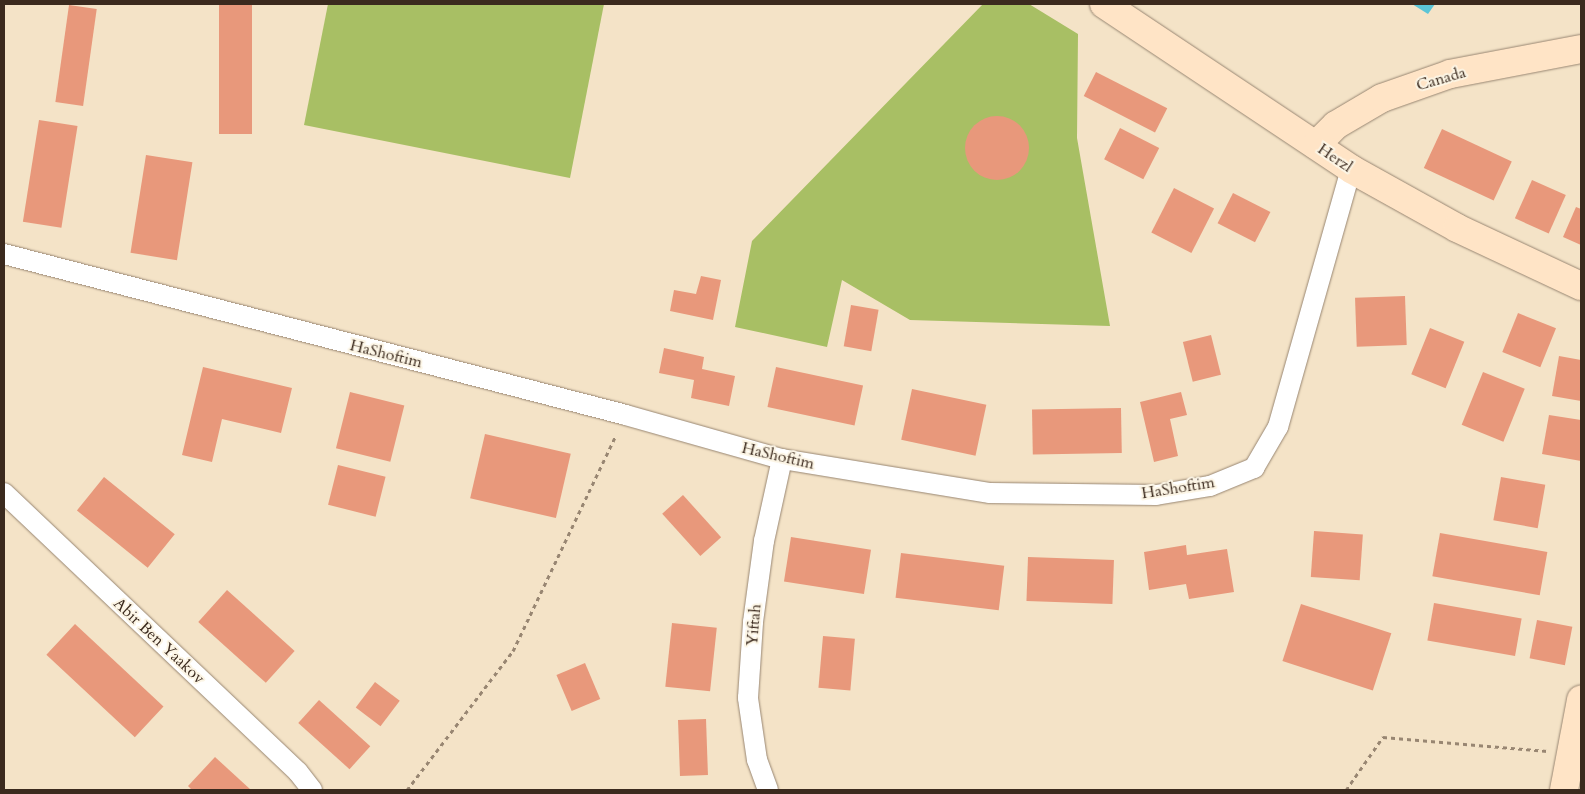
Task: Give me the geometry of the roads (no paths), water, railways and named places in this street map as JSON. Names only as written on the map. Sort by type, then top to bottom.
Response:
[{"type":"street","name":"Herzl","points":[[1104,4],[1351,169],[1457,228],[1581,286]]},
{"type":"street","name":"Canada","points":[[1316,145],[1336,125],[1382,98],[1450,74],[1581,49]]},
{"type":"street","name":"HaShoftim","points":[[4,254],[626,415],[782,459],[990,493],[1156,495],[1210,486],[1254,468],[1278,427],[1351,169]]},
{"type":"street","name":"Yiftah","points":[[768,790],[757,760],[748,698],[753,622],[764,541],[782,459]]},
{"type":"street","name":"Abir Ben Yaakov","points":[[4,493],[298,772],[312,790]]},
{"type":"street","points":[[1564,790],[1581,700]]},
{"type":"water","points":[[1412,4],[1435,4],[1428,14]]}]
